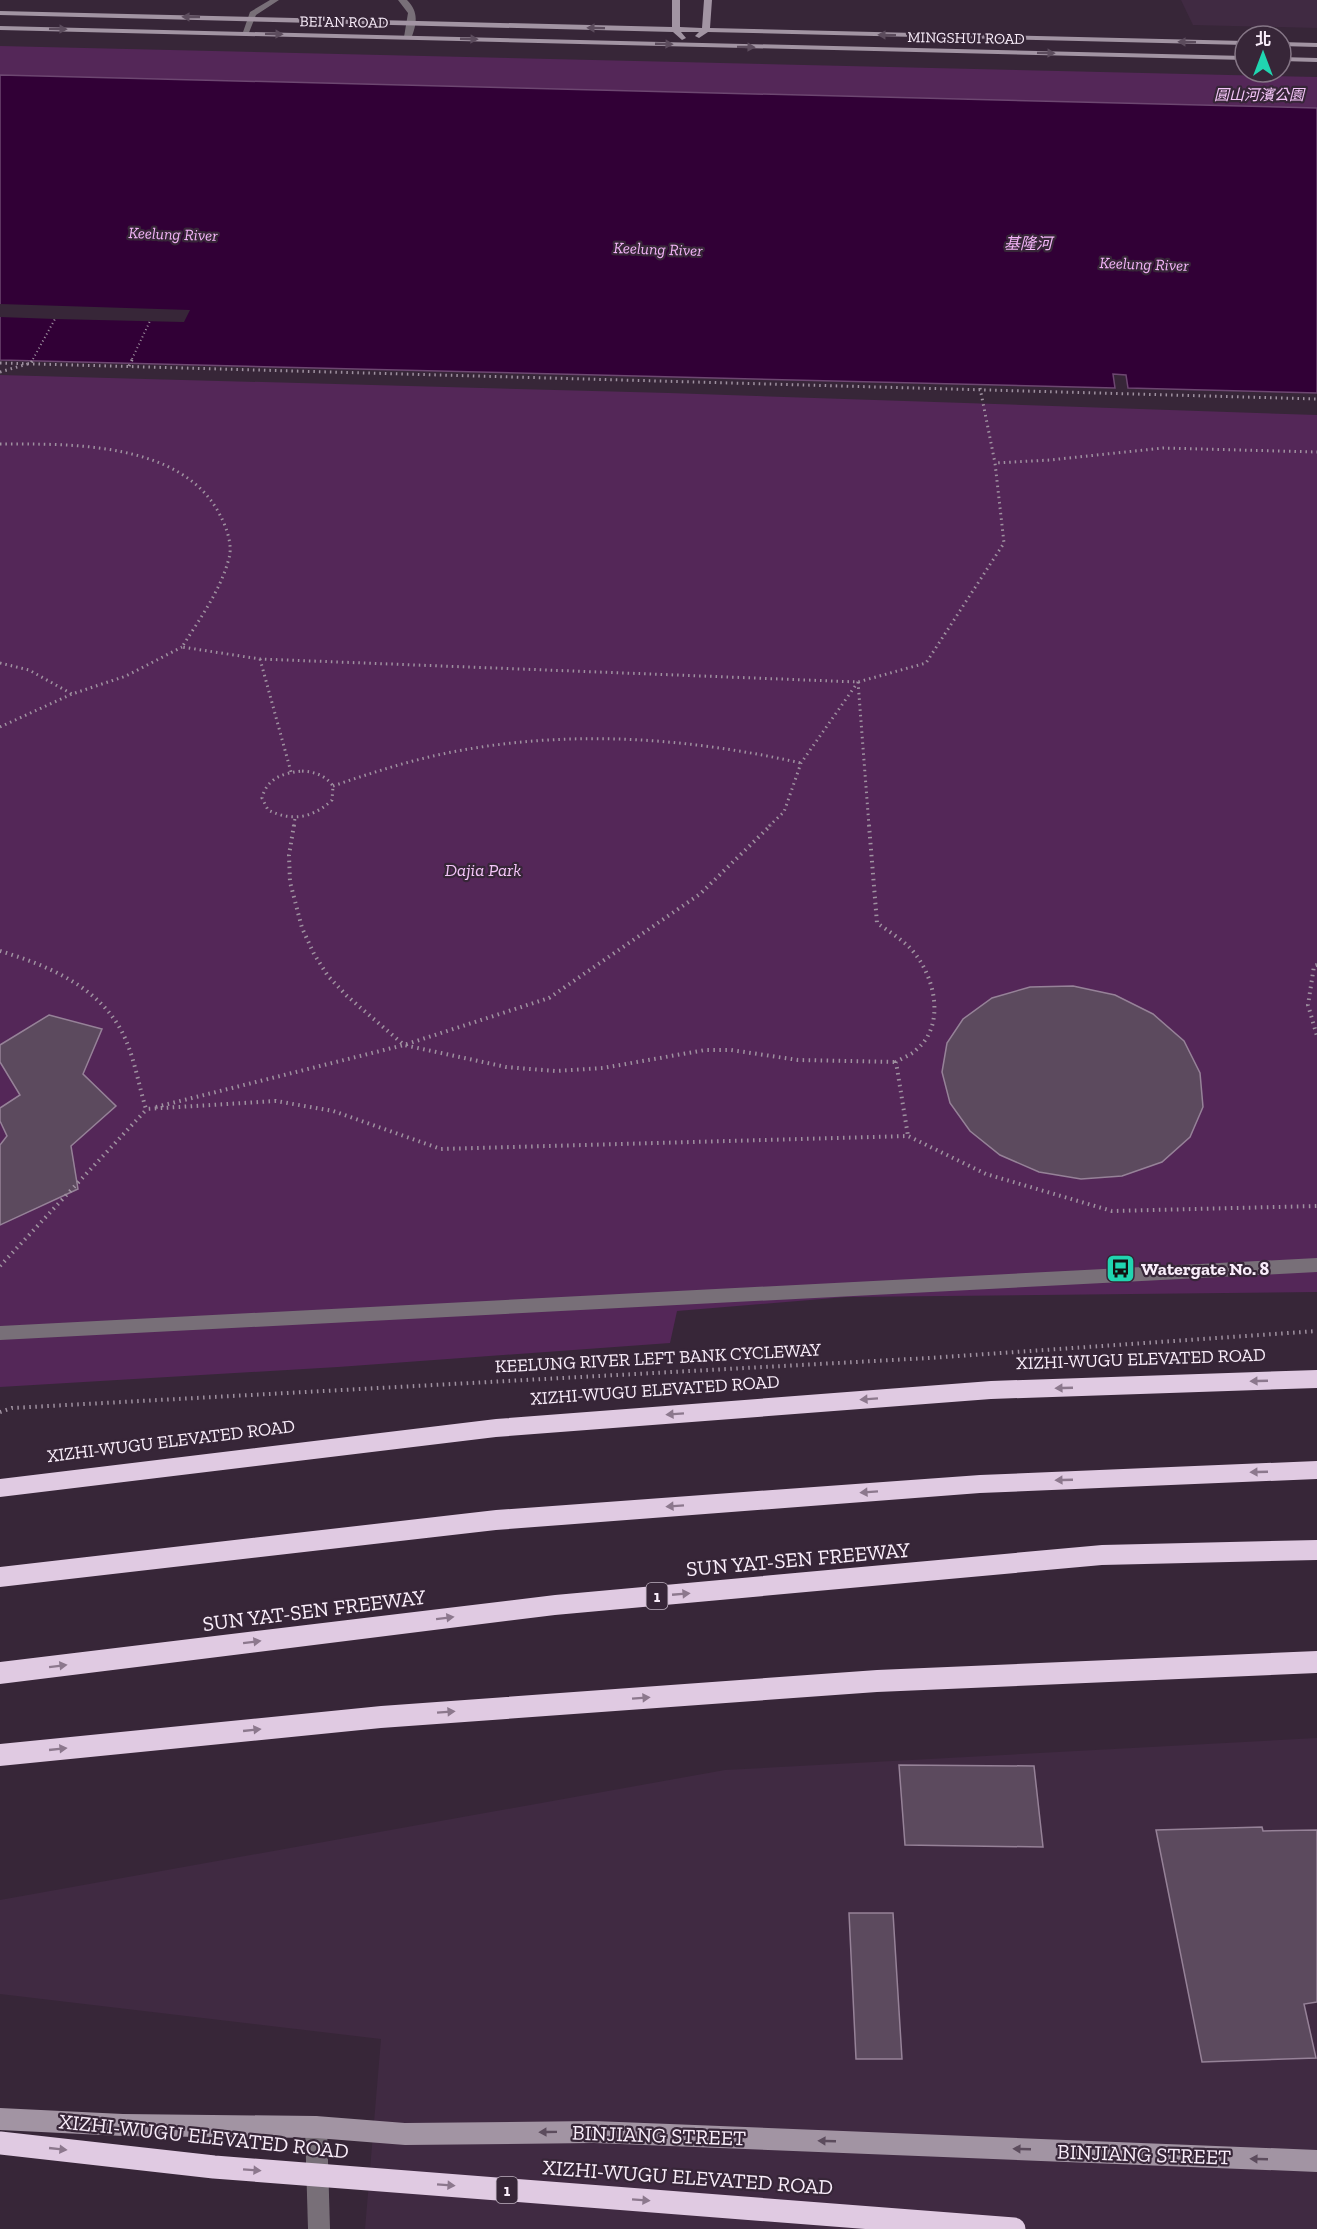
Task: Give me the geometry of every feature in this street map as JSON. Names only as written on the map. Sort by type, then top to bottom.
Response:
[{"type":"highway","name":"XIZHI-WUGU ELEVATED ROAD","points":[[0,1488],[520,1426],[991,1390],[1317,1379]]},
{"type":"highway","points":[[0,1577],[496,1520],[980,1484],[1317,1470]]},
{"type":"highway","name":"SUN YAT-SEN FREEWAY","points":[[0,1673],[566,1604],[1102,1556],[1317,1550]]},
{"type":"highway","points":[[0,1755],[381,1717],[877,1681],[1317,1662]]},
{"type":"highway","name":"XIZHI-WUGU ELEVATED ROAD","points":[[0,2143],[214,2167],[1014,2229]]},
{"type":"main road","points":[[676,0],[676,30],[687,45],[706,30],[708,0]]},
{"type":"main road","name":"BEI'AN ROAD","points":[[0,13],[706,30]]},
{"type":"main road","name":"BEI'AN ROAD","points":[[0,28],[687,45]]},
{"type":"main road","name":"MINGSHUI ROAD","points":[[706,30],[1233,43]]},
{"type":"main road","points":[[1293,44],[1317,45]]},
{"type":"main road","name":"MINGSHUI ROAD","points":[[687,45],[1233,58]]},
{"type":"main road","points":[[1293,59],[1317,60]]},
{"type":"main road","name":"BINJIANG STREET","points":[[0,2119],[123,2125],[316,2127],[405,2134],[594,2132],[1317,2161]]},
{"type":"lane","points":[[245,33],[252,18],[266,4],[275,0]]},
{"type":"lane","points":[[402,0],[412,8],[415,18],[408,37]]},
{"type":"lane","points":[[0,1333],[1317,1265]]},
{"type":"lane","points":[[316,2127],[319,2229]]},
{"type":"path","points":[[0,372],[31,363],[55,319]]},
{"type":"path","points":[[129,366],[150,321]]},
{"type":"path","points":[[0,363],[1317,399]]},
{"type":"path","points":[[182,647],[260,659],[603,674],[858,681],[926,663],[1004,543],[995,463],[980,388]]},
{"type":"path","points":[[0,444],[75,444],[125,452],[167,466],[205,492],[224,520],[231,556],[213,599],[182,647],[126,676],[72,694],[0,727]]},
{"type":"path","points":[[995,463],[1050,460],[1162,448],[1317,452]]},
{"type":"path","points":[[260,659],[291,772]]},
{"type":"path","points":[[0,663],[14,664],[43,676],[72,694]]},
{"type":"path","points":[[0,1266],[146,1109],[404,1045],[549,998],[700,894],[784,812],[801,763],[858,681]]},
{"type":"path","points":[[295,818],[289,855],[290,882],[302,928],[314,954],[328,976],[347,996],[404,1045],[506,1067],[555,1071],[603,1068],[705,1050],[731,1050],[798,1060],[896,1062],[917,1050],[928,1036],[935,1009],[935,996],[922,963],[908,946],[877,923],[858,681]]},
{"type":"path","points":[[333,786],[402,762],[505,744],[543,740],[686,741],[762,753],[801,763]]},
{"type":"path","points":[[291,772],[322,774],[333,786],[332,800],[326,807],[307,817],[276,815],[268,810],[262,798],[267,785],[282,774],[291,772]]},
{"type":"path","points":[[0,951],[24,958],[61,974],[95,997],[121,1029],[146,1109]]},
{"type":"path","points":[[1317,965],[1314,966],[1308,1005],[1317,1035]]},
{"type":"path","points":[[896,1062],[908,1136]]},
{"type":"path","points":[[146,1109],[276,1101],[333,1111],[441,1149],[908,1136],[986,1174],[1112,1211],[1317,1206]]},
{"type":"path","name":"KEELUNG RIVER LEFT BANK CYCLEWAY","points":[[0,1412],[12,1408],[929,1358],[1317,1331]]},
{"type":"shaded area","points":[[1181,0],[1317,0],[1317,28],[1293,27],[1293,24],[1193,25]]},
{"type":"shaded area","points":[[1317,1738],[1317,2229],[365,2229],[381,2039],[0,1994],[0,1900],[725,1770]]},
{"type":"green space","name":"圓山河濱公園","points":[[0,46],[1233,75],[1233,84],[1293,84],[1293,76],[1317,77],[1317,116],[0,83]]},
{"type":"green space","name":"Dajia Park","points":[[0,375],[669,393],[1317,415],[1317,1292],[846,1297],[677,1311],[670,1343],[338,1367],[0,1387]]},
{"type":"water","name":"基隆河","points":[[0,75],[1317,108],[1317,393],[1128,388],[1126,375],[1113,374],[1115,388],[0,360]]},
{"type":"pier","points":[[0,304],[190,310],[184,322],[55,319],[0,317]]},
{"type":"building","points":[[1073,986],[1115,995],[1153,1014],[1184,1041],[1200,1073],[1203,1107],[1190,1137],[1162,1162],[1122,1176],[1081,1179],[1039,1172],[1000,1155],[970,1131],[950,1103],[942,1072],[947,1043],[963,1019],[992,998],[1030,987]]},
{"type":"building","points":[[49,1015],[102,1029],[83,1074],[116,1106],[71,1146],[78,1189],[0,1225],[0,1145],[7,1136],[0,1121],[0,1108],[20,1095],[0,1062],[0,1045]]},
{"type":"building","points":[[899,1765],[1034,1766],[1043,1847],[905,1845]]},
{"type":"building","points":[[1262,1827],[1263,1831],[1317,1830],[1317,2002],[1304,2004],[1316,2058],[1202,2062],[1156,1830]]},
{"type":"building","points":[[849,1913],[893,1913],[902,2059],[856,2059]]},
{"type":"place","name":"Watergate No. 8","points":[[1120,1269]]},
{"type":"water label","name":"Keelung River","points":[[173,234]]},
{"type":"water label","name":"Keelung River","points":[[658,249]]},
{"type":"water label","name":"Keelung River","points":[[1144,264]]}]
